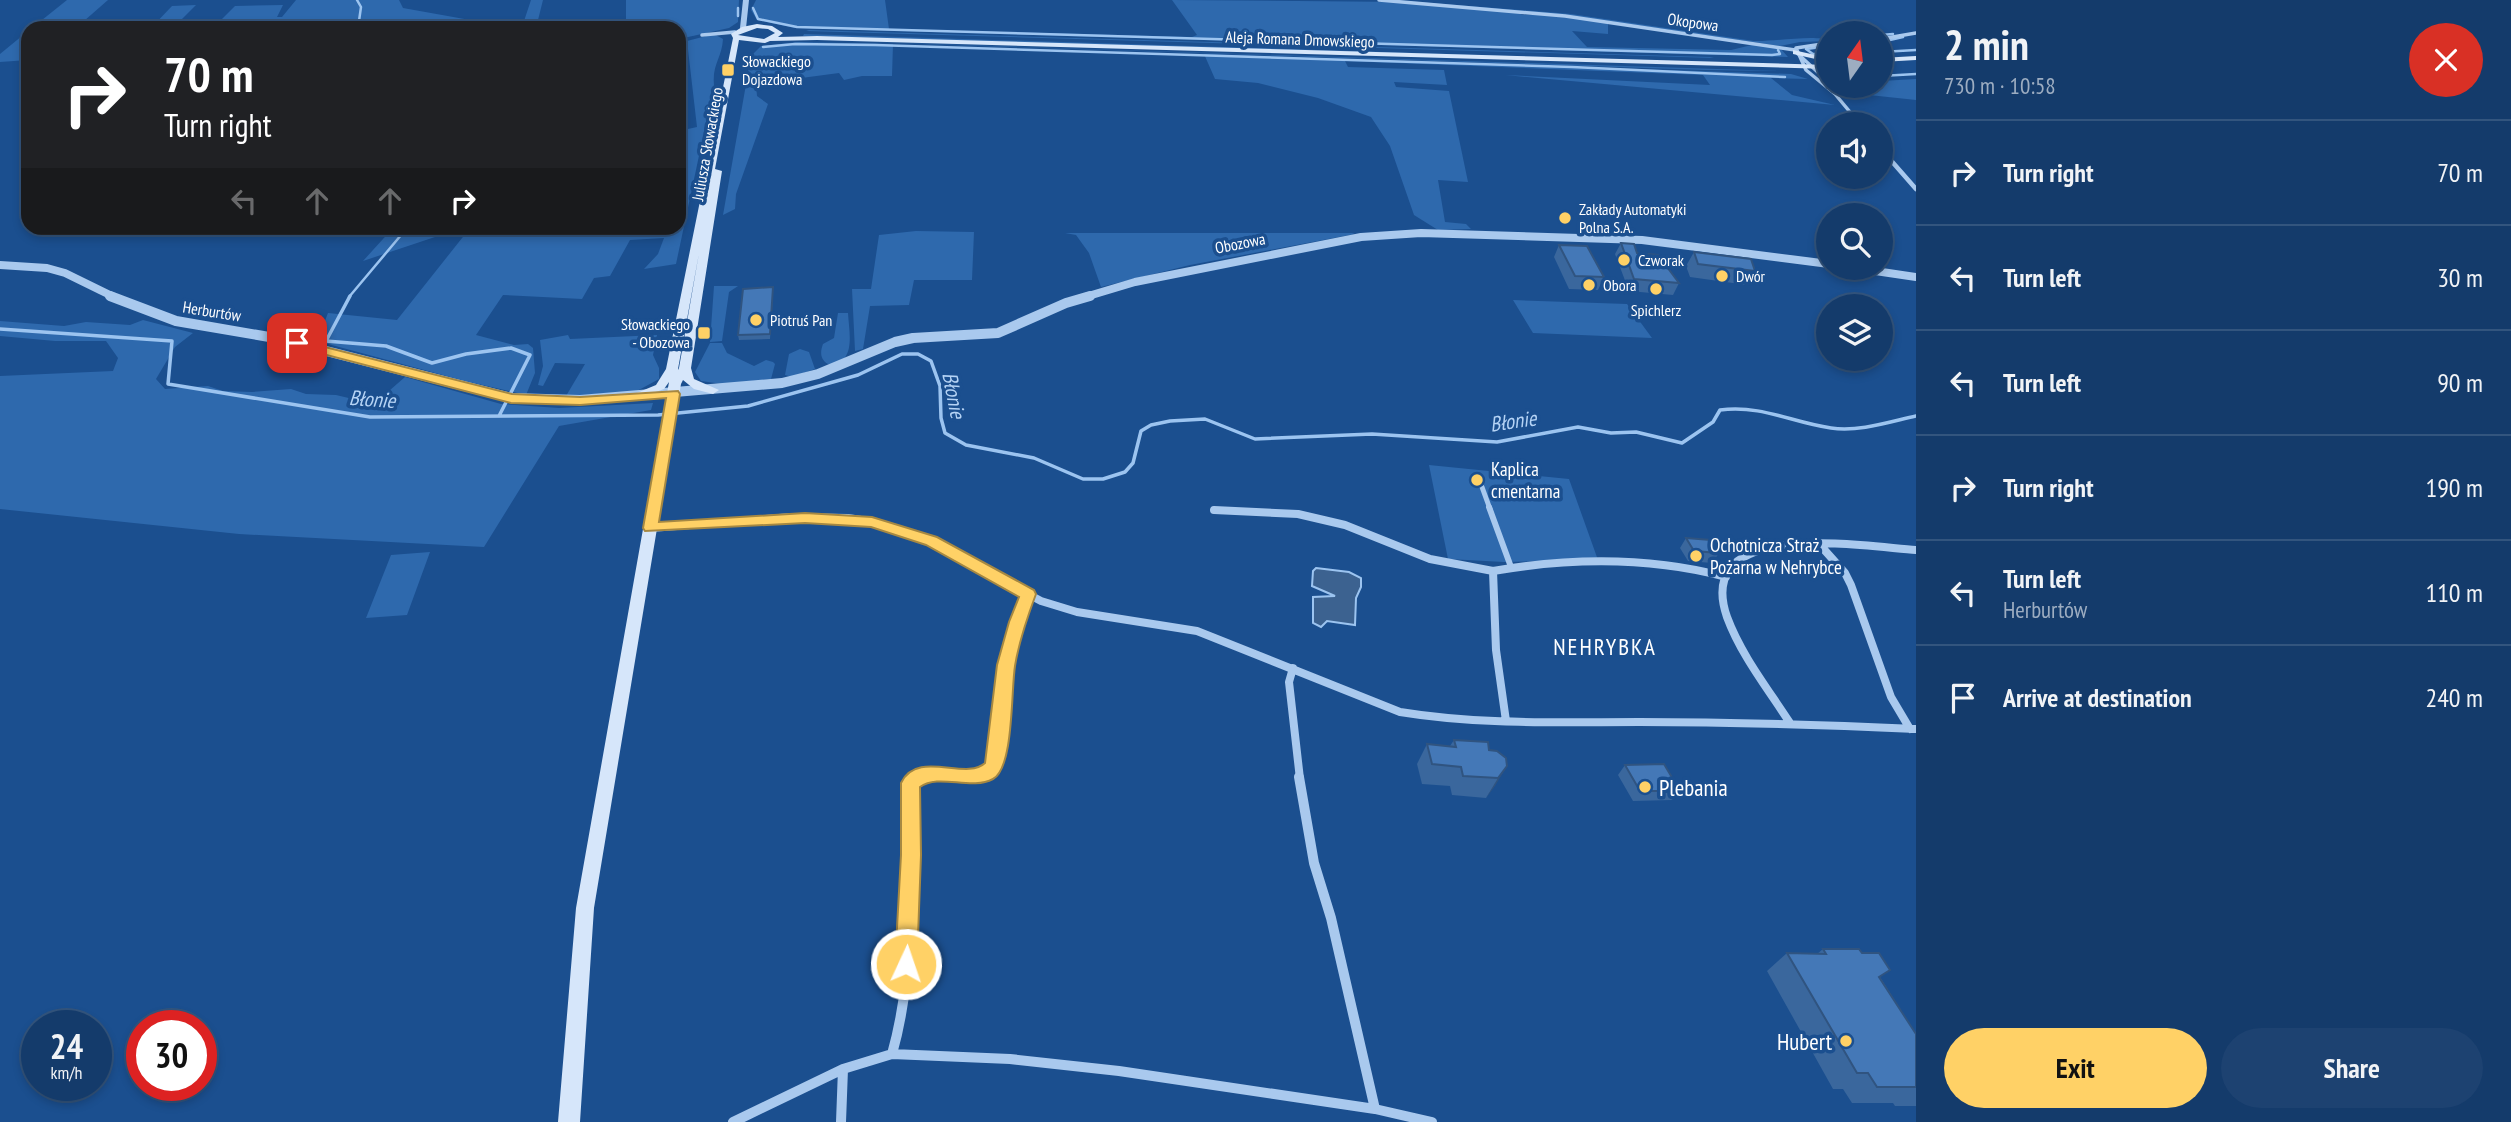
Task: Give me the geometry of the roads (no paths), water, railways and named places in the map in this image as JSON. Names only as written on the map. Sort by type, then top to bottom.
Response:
[{"type":"main road","name":"Aleja Romana Dmowskiego","points":[[735,35],[743,28],[760,26],[779,30],[1807,67]]},
{"type":"main road","points":[[771,39],[779,35],[779,30]]},
{"type":"main road","points":[[735,35],[758,41]]},
{"type":"main road","name":"Juliusza Słowackiego","points":[[674,394],[672,369],[735,35]]},
{"type":"main road","name":"Aleja Romana Dmowskiego","points":[[758,41],[817,38],[1756,67],[1816,65]]},
{"type":"main road","name":"Juliusza Słowackiego","points":[[674,394],[685,368],[734,82],[743,50],[758,41]]},
{"type":"main road","points":[[1796,52],[1816,59]]},
{"type":"main road","points":[[1894,59],[1916,58]]},
{"type":"main road","points":[[1894,66],[1916,65]]},
{"type":"main road","points":[[685,368],[690,383],[713,390]]},
{"type":"main road","points":[[633,397],[660,387],[672,369]]},
{"type":"main road","points":[[569,1122],[585,908],[674,394]]},
{"type":"street","points":[[743,28],[746,0]]},
{"type":"street","name":"Okopowa","points":[[1379,0],[1565,16],[1796,52]]},
{"type":"street","points":[[744,14],[760,26]]},
{"type":"street","points":[[1894,37],[1916,33]]},
{"type":"street","points":[[702,35],[735,35]]},
{"type":"street","points":[[1796,52],[1802,45],[1816,44]]},
{"type":"street","points":[[1796,52],[1816,76]]},
{"type":"street","points":[[1796,52],[1807,67],[1816,72]]},
{"type":"street","points":[[1837,98],[1850,112]]},
{"type":"street","points":[[1893,163],[1916,189]]},
{"type":"street","name":"Obozowa","points":[[674,394],[757,387],[802,379],[895,342],[913,338],[998,332],[1066,303],[1135,282],[1361,237],[1422,233],[1642,240],[1816,262]]},
{"type":"street","name":"Herburtów","points":[[0,265],[47,268],[65,273],[127,304],[176,321],[275,338],[497,396],[549,401],[674,394]]},
{"type":"street","points":[[1893,274],[1916,277]]},
{"type":"street","points":[[1482,488],[1511,567]]},
{"type":"street","points":[[1214,510],[1298,514],[1345,525],[1430,559],[1493,570],[1608,564],[1679,566],[1726,577]]},
{"type":"street","points":[[651,528],[805,518],[872,522],[931,541],[1041,601],[1078,611],[1166,623],[1197,631],[1400,712],[1428,717],[1506,721],[1790,723],[1913,729]]},
{"type":"street","points":[[1790,723],[1727,617],[1723,594],[1726,577],[1741,559],[1759,548],[1783,544],[1916,550]]},
{"type":"street","points":[[1820,545],[1852,585],[1891,697],[1913,729]]},
{"type":"street","points":[[1493,570],[1496,650],[1506,721]]},
{"type":"street","points":[[892,1054],[901,1025],[905,992],[911,855],[910,783],[930,774],[977,776],[988,773],[994,766],[998,751],[1006,665],[1017,622],[1028,594]]},
{"type":"street","points":[[1293,668],[1289,682],[1294,745],[1314,863],[1331,918],[1375,1109]]},
{"type":"street","points":[[733,1122],[843,1069],[892,1054],[1010,1059],[1119,1070],[1375,1109],[1432,1122]]},
{"type":"street","points":[[841,1122],[843,1069]]},
{"type":"waterway","points":[[357,0],[361,7],[359,21]]},
{"type":"waterway","points":[[738,8],[738,16]]},
{"type":"waterway","points":[[753,8],[758,19],[797,27],[1772,55],[1780,54],[1778,50]]},
{"type":"waterway","points":[[1894,39],[1903,37]]},
{"type":"waterway","points":[[763,47],[795,44],[875,45],[1572,67],[1785,77]]},
{"type":"waterway","points":[[1816,48],[1806,49],[1816,54]]},
{"type":"waterway","points":[[1894,51],[1916,50]]},
{"type":"waterway","points":[[1894,75],[1916,74]]},
{"type":"waterway","points":[[349,297],[401,235]]},
{"type":"waterway","points":[[350,296],[326,341],[386,346],[432,363],[466,354],[511,348],[530,355],[499,416]]},
{"type":"waterway","name":"Błonie","points":[[0,329],[172,341],[168,384],[370,417],[658,415],[748,406],[858,375],[902,354],[918,354],[931,361],[940,386],[941,418],[945,433],[966,445],[1034,458],[1083,479],[1103,479],[1125,472],[1133,463],[1141,431],[1151,425],[1170,421],[1205,419],[1255,439],[1372,434],[1497,442],[1578,427],[1611,433],[1636,432],[1682,443],[1713,422],[1720,410],[1763,412],[1842,429],[1874,426],[1916,416]]},
{"type":"place","name":"Słowackiego Dojazdowa","points":[[728,70]]},
{"type":"place","name":"Zakłady Automatyki Polna S.A.","points":[[1565,218]]},
{"type":"place","name":"Czworak","points":[[1624,260]]},
{"type":"place","name":"Dwór","points":[[1722,276]]},
{"type":"place","name":"Obora","points":[[1589,285]]},
{"type":"place","name":"Spichlerz","points":[[1656,289]]},
{"type":"place","name":"Piotruś Pan","points":[[756,320]]},
{"type":"place","name":"Słowackiego - Obozowa","points":[[704,333]]},
{"type":"place","name":"Kaplica cmentarna","points":[[1477,480]]},
{"type":"place","name":"Ochotnicza Straż Pożarna w Nehrybce","points":[[1696,556]]},
{"type":"place","name":"Plebania","points":[[1645,787]]},
{"type":"place","name":"Hubert","points":[[1846,1041]]},
{"type":"district","name":"NEHRYBKA","points":[[1605,646]]}]
